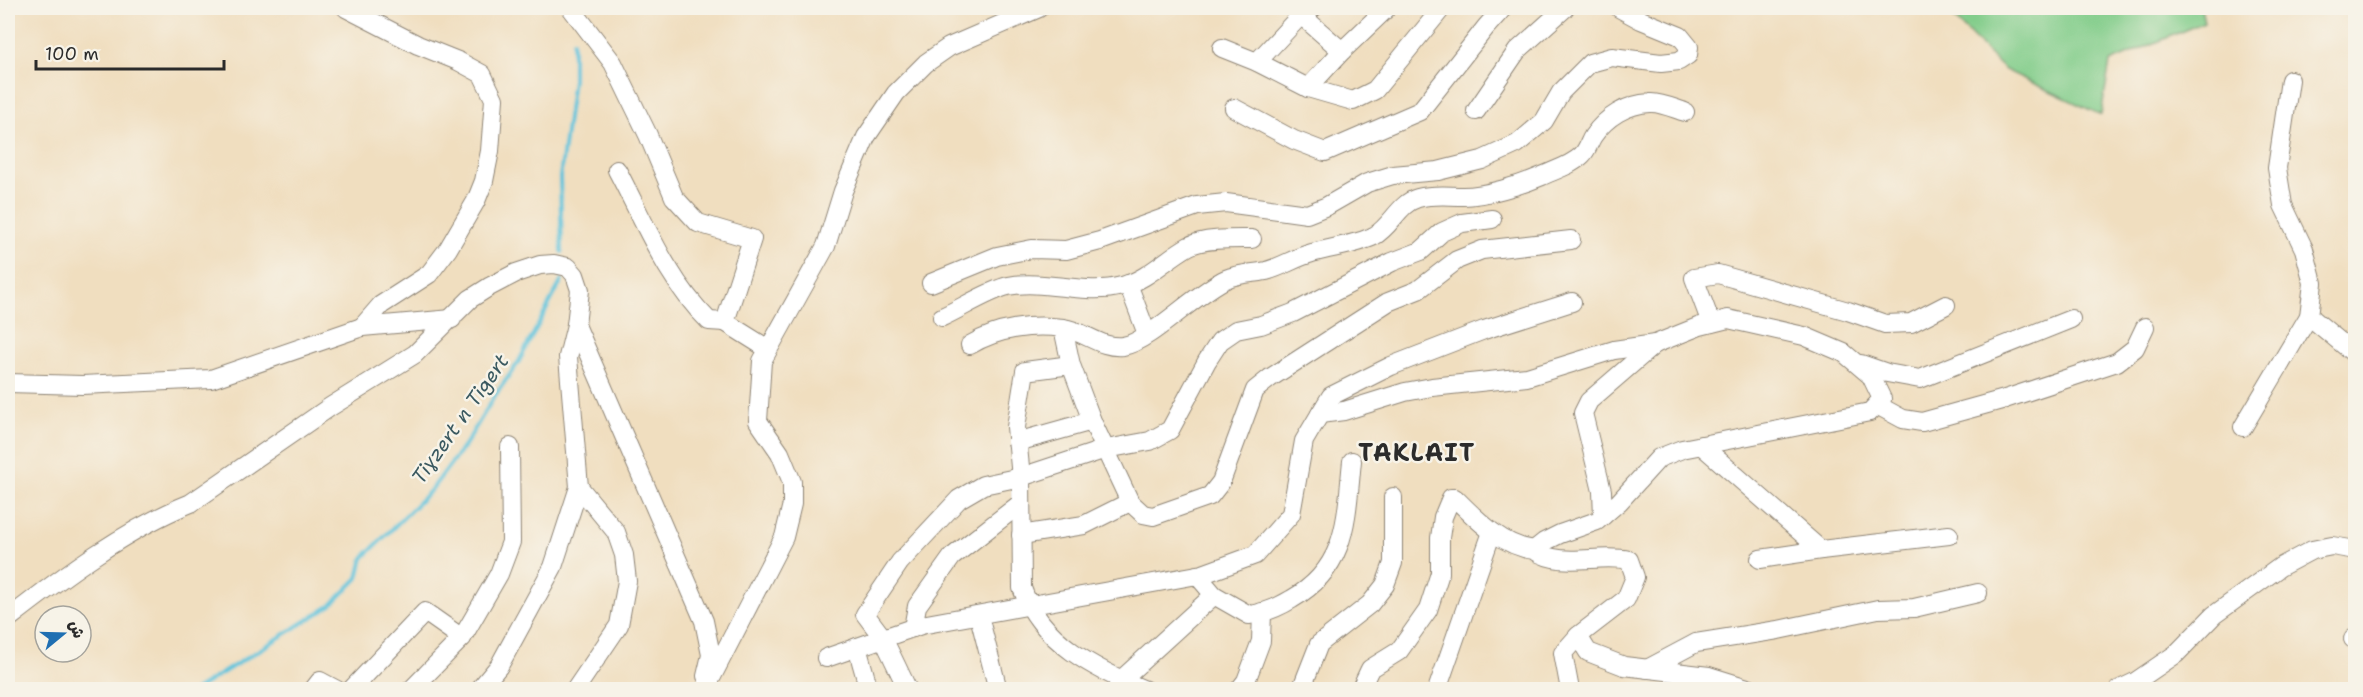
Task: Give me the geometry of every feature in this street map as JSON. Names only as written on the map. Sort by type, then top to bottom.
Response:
[{"type":"street","points":[[346,8],[418,45],[458,61],[482,74],[494,99],[490,151],[484,181],[476,201],[454,239],[429,274],[381,305],[362,327]]},
{"type":"street","points":[[571,8],[613,63],[648,135],[674,197],[698,223],[752,239],[725,322]]},
{"type":"street","points":[[704,690],[784,537],[792,504],[792,482],[780,453],[758,421],[762,361],[826,246],[843,191],[866,137],[896,93],[926,63],[949,47],[1039,8]]},
{"type":"street","points":[[1308,88],[1342,51],[1387,8]]},
{"type":"street","points":[[1222,48],[1257,62],[1308,88],[1353,101],[1375,90],[1442,8]]},
{"type":"street","points":[[1234,108],[1294,140],[1326,152],[1420,111],[1503,8]]},
{"type":"street","points":[[1476,111],[1517,51],[1565,8]]},
{"type":"street","points":[[931,283],[997,256],[1032,249],[1066,250],[1100,241],[1197,206],[1226,204],[1307,214],[1327,206],[1367,183],[1393,175],[1438,171],[1482,160],[1517,144],[1544,121],[1562,92],[1590,63],[1612,57],[1661,63],[1679,61],[1688,55],[1689,47],[1680,36],[1619,8]]},
{"type":"street","points":[[1257,62],[1303,10],[1342,51]]},
{"type":"street","points":[[2243,427],[2309,316],[2313,283],[2304,249],[2283,206],[2277,168],[2290,80]]},
{"type":"street","points":[[970,345],[981,338],[1007,329],[1063,328],[1074,330],[1107,346],[1125,346],[1147,334],[1195,297],[1224,279],[1237,274],[1266,271],[1310,253],[1372,237],[1382,231],[1407,203],[1415,198],[1437,194],[1465,196],[1493,191],[1533,180],[1580,158],[1587,150],[1592,137],[1606,120],[1625,108],[1651,102],[1685,112]]},
{"type":"street","points":[[617,170],[670,270],[691,303],[709,321],[725,322],[768,349]]},
{"type":"street","points":[[908,690],[883,638],[865,614],[900,562],[959,499],[983,485],[1021,477],[1106,449],[1150,441],[1170,430],[1220,341],[1236,330],[1261,325],[1293,313],[1392,262],[1421,251],[1442,232],[1462,223],[1492,219]]},
{"type":"street","points":[[942,317],[1006,287],[1025,285],[1101,290],[1128,285],[1191,245],[1224,239],[1252,239]]},
{"type":"street","points":[[1063,328],[1071,365],[1092,421],[1130,502],[1143,514],[1153,516],[1210,496],[1221,482],[1255,390],[1388,302],[1418,290],[1457,260],[1482,250],[1571,240]]},
{"type":"street","points":[[997,256],[1006,287]]},
{"type":"street","points":[[8,619],[71,571],[167,513],[191,503],[330,407],[415,354],[470,299],[516,273],[554,264],[568,267],[575,275],[580,290],[576,325],[568,357],[579,487],[553,567],[499,666],[479,690]]},
{"type":"street","points":[[1712,323],[1694,278],[1718,274],[1885,324],[1911,323],[1946,305]]},
{"type":"street","points":[[1128,285],[1147,334]]},
{"type":"street","points":[[826,658],[913,628],[1197,575],[1256,555],[1291,514],[1304,441],[1331,396],[1391,366],[1484,330],[1572,302]]},
{"type":"street","points":[[2309,316],[2355,354]]},
{"type":"street","points":[[8,383],[82,385],[211,379],[362,327],[452,319]]},
{"type":"street","points":[[1320,414],[1344,411],[1406,392],[1432,387],[1527,377],[1614,350],[1655,344],[1728,319],[1804,336],[1844,353],[1870,376],[1882,399],[1870,412],[1682,448],[1659,458],[1619,502],[1597,521],[1544,542],[1534,550]]},
{"type":"street","points":[[1854,361],[1887,373],[1920,379],[2071,320]]},
{"type":"street","points":[[576,325],[704,621],[711,655],[704,690]]},
{"type":"street","points":[[1876,405],[1903,419],[1922,422],[2005,399],[2117,362],[2135,348],[2145,327]]},
{"type":"street","points":[[1603,516],[1602,491],[1583,413],[1585,407],[1655,344]]},
{"type":"street","points":[[1071,365],[1024,371],[1016,428],[1021,477],[1022,588],[1028,605],[1059,642],[1119,685],[1145,690]]},
{"type":"street","points":[[1017,442],[1092,421]]},
{"type":"street","points":[[1701,445],[1821,550]]},
{"type":"street","points":[[411,690],[462,638],[499,574],[511,542],[510,447]]},
{"type":"street","points":[[1197,575],[1214,595],[1249,615],[1277,607],[1307,590],[1331,565],[1340,544],[1346,522],[1352,461]]},
{"type":"street","points":[[575,690],[619,625],[627,581],[624,555],[616,532],[579,487]]},
{"type":"street","points":[[1301,690],[1319,644],[1370,604],[1385,585],[1393,563],[1393,497]]},
{"type":"street","points":[[1360,690],[1370,669],[1399,651],[1428,610],[1440,573],[1441,527],[1451,498],[1455,498],[1492,532],[1518,548],[1534,550],[1542,556],[1559,559],[1586,560],[1613,556],[1629,560],[1635,577],[1626,599],[1578,636],[1563,652],[1570,690]]},
{"type":"street","points":[[1022,535],[1084,525],[1130,502]]},
{"type":"street","points":[[913,628],[917,606],[952,557],[1021,503]]},
{"type":"street","points":[[1437,690],[1492,532]]},
{"type":"street","points":[[1760,559],[1949,535]]},
{"type":"street","points":[[2129,687],[2176,654],[2214,615],[2280,567],[2312,550],[2332,546],[2355,550]]},
{"type":"street","points":[[1647,669],[1696,643],[1778,630],[1878,609],[1914,608],[1978,593]]},
{"type":"street","points":[[1119,685],[1214,595]]},
{"type":"street","points":[[351,690],[425,612],[462,638]]},
{"type":"street","points":[[1239,690],[1261,641],[1262,612]]},
{"type":"street","points":[[979,616],[998,690]]},
{"type":"street","points":[[1578,636],[1588,652],[1624,666],[1709,676],[1754,690]]},
{"type":"street","points":[[857,647],[869,690]]},
{"type":"street","points":[[313,690],[320,681],[337,690]]},
{"type":"green space","points":[[1944,8],[2201,8],[2204,22],[2110,62],[2101,115],[2005,70]]},
{"type":"waterway","name":"Tiɣzert n Tigert","points":[[562,252],[560,177],[573,80],[573,41]]},
{"type":"waterway","name":"Tiɣzert n Tigert","points":[[195,690],[330,606],[358,578],[363,558],[431,490],[467,442],[518,363],[562,280]]},
{"type":"district","name":"TAKLAIT","points":[[1417,453]]}]
